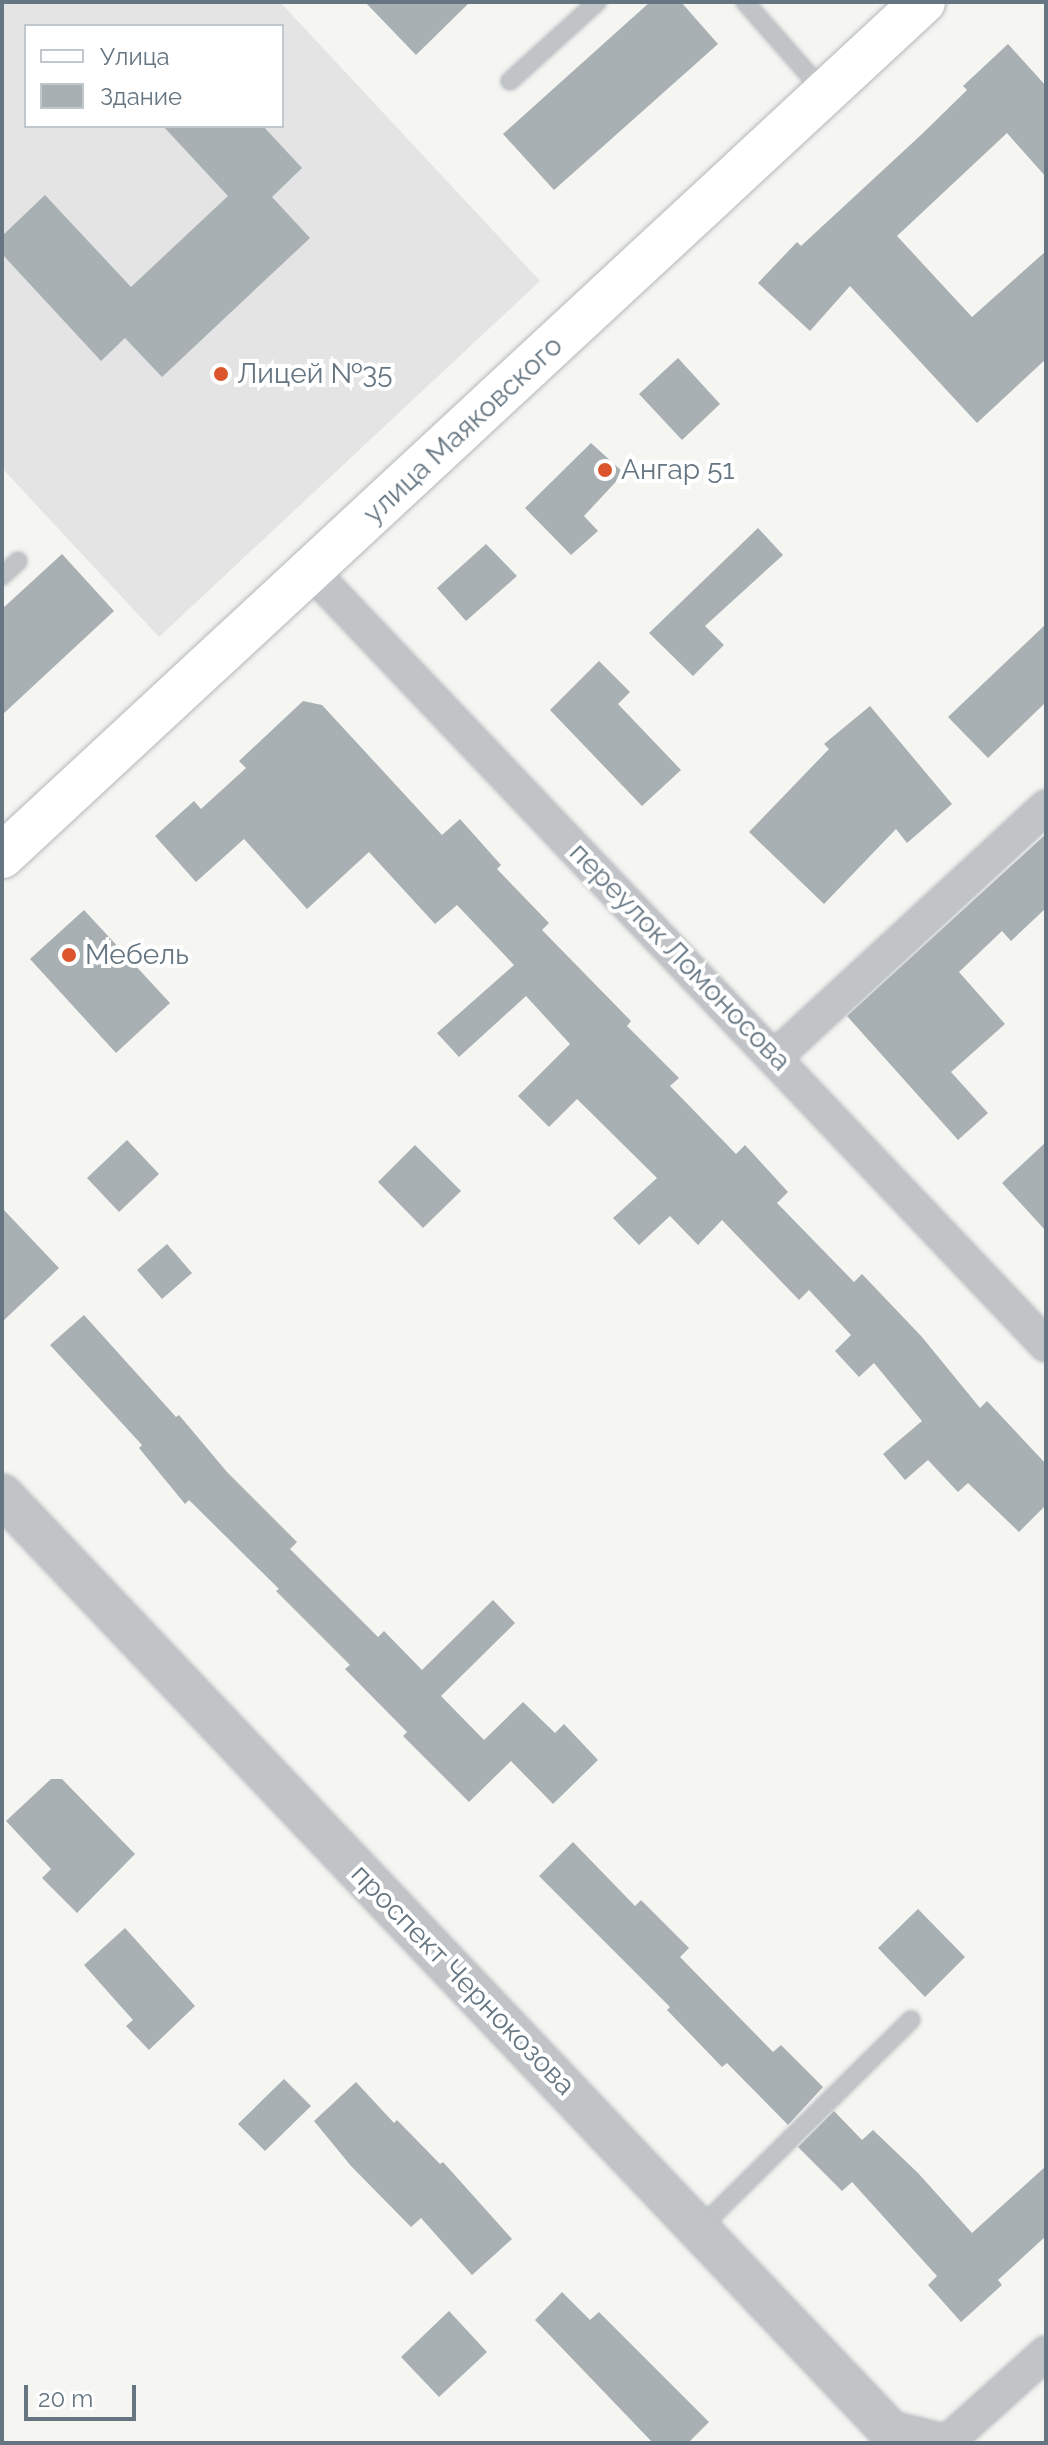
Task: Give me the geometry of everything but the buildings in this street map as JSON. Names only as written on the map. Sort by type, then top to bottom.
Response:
[{"type":"main road","name":"улица Маяковского","points":[[2,856],[923,2]]},
{"type":"street","name":"переулок Ломоносова","points":[[311,571],[1046,1345]]},
{"type":"street","points":[[775,1057],[1046,807]]},
{"type":"street","name":"проспект Чернокозова","points":[[2,1495],[891,2432],[936,2443]]},
{"type":"street","points":[[946,2443],[1046,2353]]},
{"type":"lane","points":[[510,81],[597,2]]},
{"type":"lane","points":[[745,2],[825,93]]},
{"type":"lane","points":[[2,576],[18,561]]},
{"type":"lane","points":[[699,2229],[911,2020]]},
{"type":"shaded area","name":"Лицей №35","points":[[2,2],[280,2],[540,281],[159,637],[2,468]]},
{"type":"place","name":"Лицей №35","points":[[221,374]]},
{"type":"place","name":"Ангар 51","points":[[605,470]]},
{"type":"place","name":"Мебель","points":[[69,955]]}]
